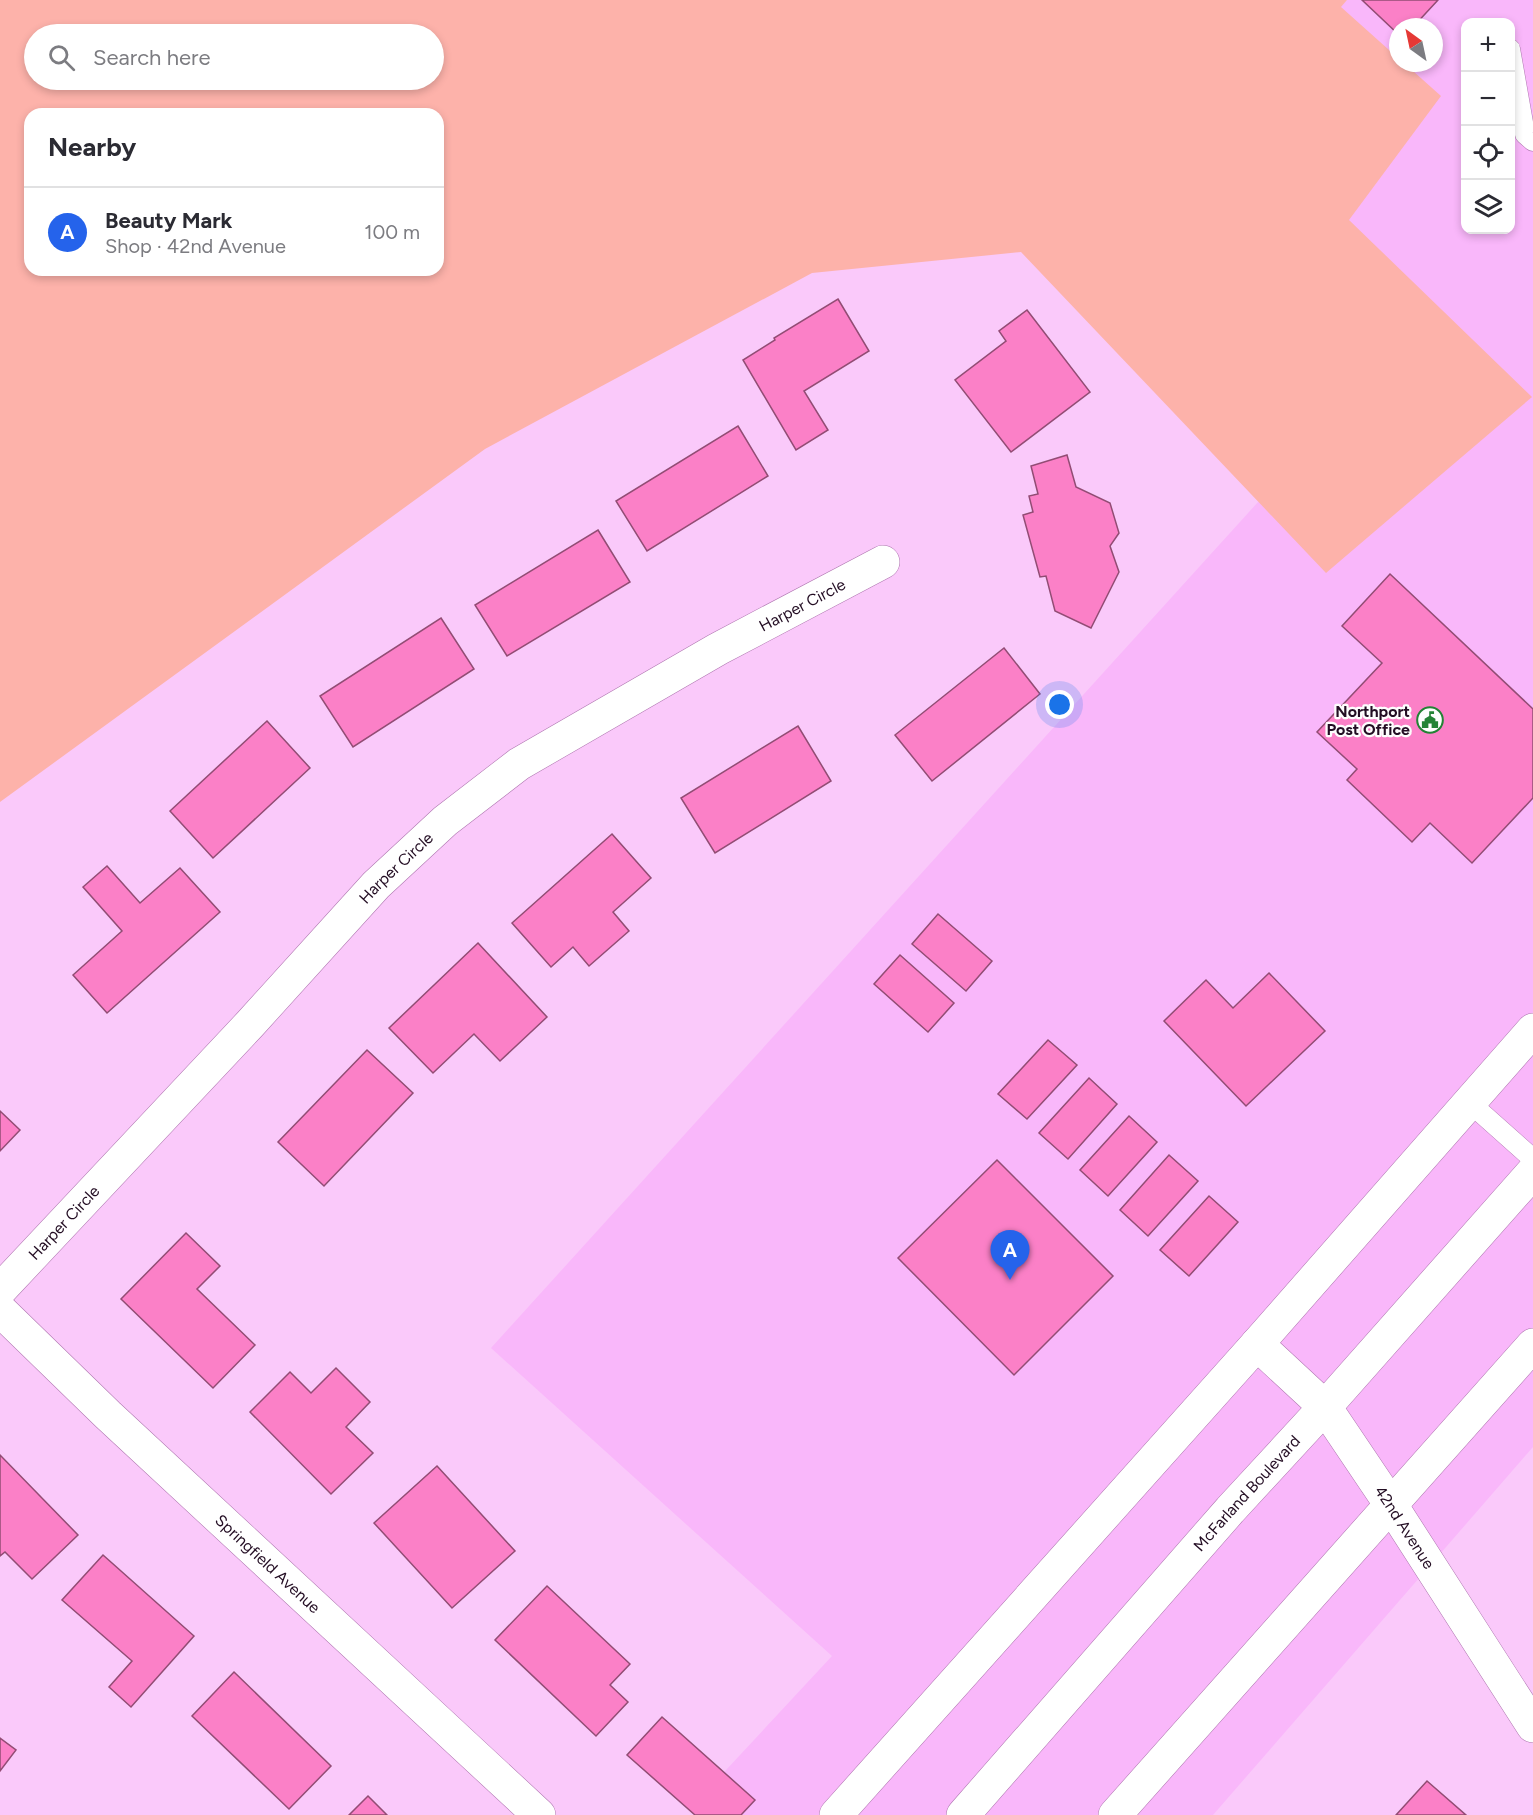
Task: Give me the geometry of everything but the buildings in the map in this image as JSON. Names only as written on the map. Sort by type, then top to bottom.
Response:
[{"type":"main road","name":"Harper Circle","points":[[0,1290],[250,1024],[376,885],[445,821],[519,764],[718,648],[883,562]]},
{"type":"main road","points":[[836,1815],[1257,1344],[1533,1030]]},
{"type":"main road","name":"McFarland Boulevard","points":[[963,1815],[1230,1510],[1325,1407],[1533,1172]]},
{"type":"main road","name":"Springfield Avenue","points":[[0,1310],[108,1415],[539,1815]]},
{"type":"main road","name":"42nd Avenue","points":[[1257,1344],[1325,1407],[1533,1726]]},
{"type":"main road","points":[[1115,1815],[1533,1345]]},
{"type":"lane","points":[[1514,72],[1525,134],[1533,141]]},
{"type":"lane","points":[[1469,1102],[1533,1158]]},
{"type":"shaded area","points":[[0,0],[1347,0],[1341,7],[1389,50],[1389,72],[1414,72],[1441,96],[1349,220],[1532,397],[1326,573],[1021,252],[812,273],[485,449],[0,802]]},
{"type":"shaded area","points":[[1347,0],[1533,0],[1533,1447],[1213,1815],[707,1815],[713,1784],[832,1656],[491,1348],[1278,480],[1340,7]]},
{"type":"place","name":"Northport Post Office","points":[[1430,720]]},
{"type":"place","name":"Beauty Mark","points":[[1010,1280]]}]
